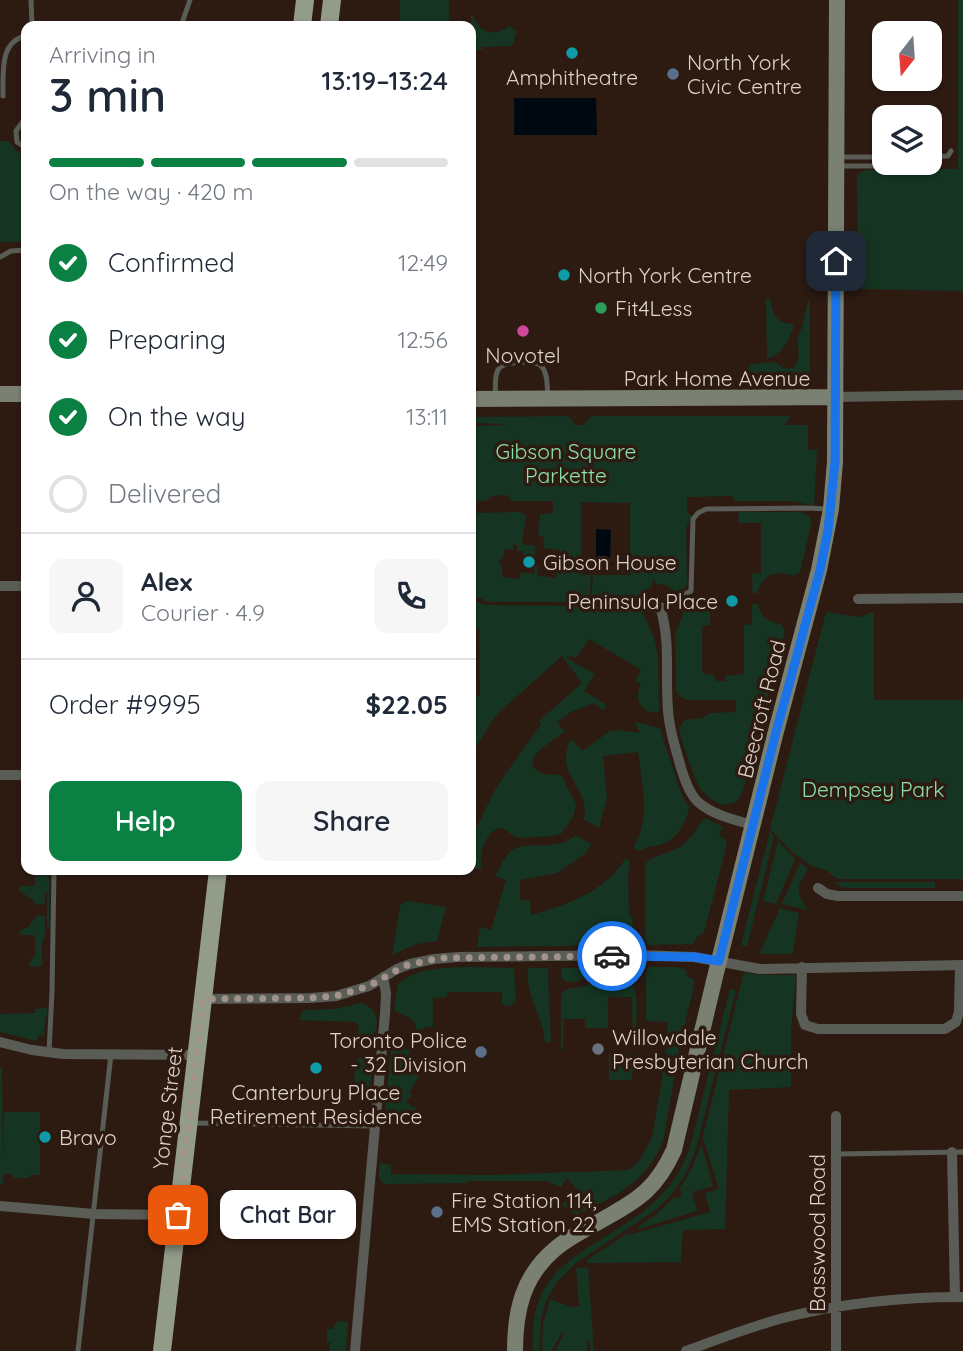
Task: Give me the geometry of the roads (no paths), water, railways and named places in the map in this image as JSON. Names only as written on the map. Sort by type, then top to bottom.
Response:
[{"type":"main road","points":[[303,21],[305,0]]},
{"type":"main road","points":[[330,21],[332,0]]},
{"type":"main road","name":"Yonge Street","points":[[162,1351],[217,875]]},
{"type":"street","name":"Beecroft Road","points":[[515,1351],[518,1309],[528,1283],[539,1266],[560,1245],[637,1199],[654,1183],[669,1162],[678,1138],[753,825],[820,570],[831,509],[835,462],[837,0]]},
{"type":"street","points":[[0,394],[21,394]]},
{"type":"street","name":"Park Home Avenue","points":[[476,400],[963,395]]},
{"type":"street","points":[[0,586],[21,586]]},
{"type":"street","points":[[858,599],[963,598]]},
{"type":"street","points":[[660,607],[667,639],[668,717],[687,785],[695,799],[709,809],[724,817],[753,825]]},
{"type":"street","points":[[0,775],[21,775]]},
{"type":"street","points":[[818,888],[827,894],[838,896],[963,896]]},
{"type":"street","points":[[203,999],[327,997],[361,989],[410,964],[449,958],[639,955],[694,957],[760,969],[802,968],[962,965],[956,1023],[946,1029],[818,1029],[806,1025],[801,1014],[802,968]]},
{"type":"street","points":[[355,1351],[386,1007],[383,977]]},
{"type":"street","points":[[0,1042],[49,1052],[196,1055]]},
{"type":"street","name":"Basswood Road","points":[[836,1116],[836,1351]]},
{"type":"street","points":[[686,1351],[771,1322],[836,1307],[894,1299],[959,1297],[958,1152]]},
{"type":"street","points":[[0,1206],[94,1214],[178,1215]]},
{"type":"lane","points":[[31,0],[32,21]]},
{"type":"lane","points":[[183,21],[190,0]]},
{"type":"lane","points":[[4,96],[3,54],[7,44],[21,37]]},
{"type":"lane","points":[[21,124],[16,131],[17,142],[21,145]]},
{"type":"lane","points":[[942,156],[948,156],[951,151]]},
{"type":"lane","points":[[837,161],[872,157]]},
{"type":"lane","points":[[837,161],[872,165]]},
{"type":"lane","points":[[0,257],[11,251],[21,250]]},
{"type":"lane","points":[[495,399],[497,373],[502,365],[534,363],[541,366],[546,373],[549,399]]},
{"type":"lane","points":[[660,607],[691,591],[693,519],[698,513],[706,509],[831,509]]},
{"type":"lane","points":[[49,1052],[54,875]]},
{"type":"lane","points":[[78,1351],[111,1055]]},
{"type":"lane","points":[[188,1123],[375,1126]]},
{"type":"lane","points":[[836,1154],[958,1152]]},
{"type":"place","name":"Amphitheatre","points":[[572,53]]},
{"type":"place","name":"North York Civic Centre","points":[[673,74]]},
{"type":"place","name":"North York Centre","points":[[564,275]]},
{"type":"place","name":"Fit4Less","points":[[601,308]]},
{"type":"place","name":"Novotel","points":[[523,331]]},
{"type":"place","name":"Gibson House","points":[[529,562]]},
{"type":"place","name":"Peninsula Place","points":[[732,601]]},
{"type":"place","name":"Willowdale Presbyterian Church","points":[[598,1049]]},
{"type":"place","name":"Toronto Police - 32 Division","points":[[481,1052]]},
{"type":"place","name":"Canterbury Place Retirement Residence","points":[[316,1068]]},
{"type":"place","name":"Bravo","points":[[45,1137]]},
{"type":"place","name":"Fire Station 114, EMS Station 22","points":[[437,1212]]},
{"type":"place","name":"Chat Bar","points":[[178,1215]]},
{"type":"park label","name":"Gibson Square Parkette","points":[[566,463]]},
{"type":"park label","name":"Dempsey Park","points":[[873,789]]}]
